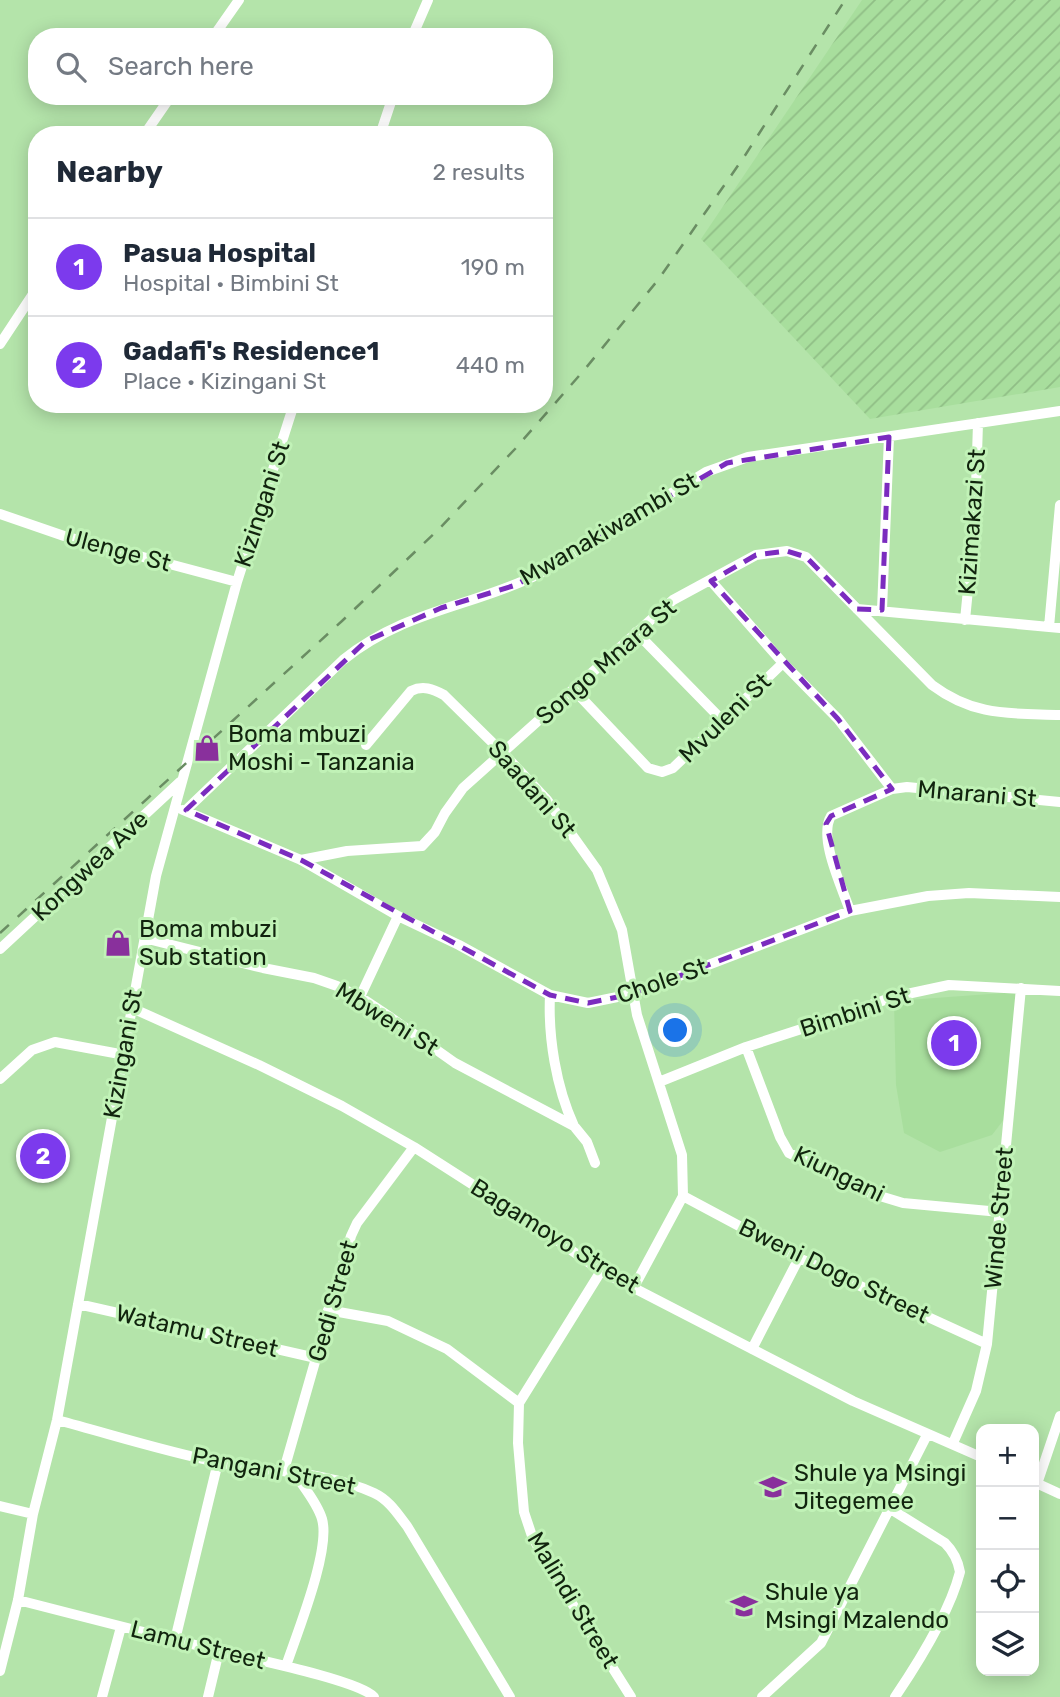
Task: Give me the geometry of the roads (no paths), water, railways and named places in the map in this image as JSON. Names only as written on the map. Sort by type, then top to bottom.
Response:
[{"type":"street","points":[[219,28],[239,0]]},
{"type":"street","points":[[416,28],[428,0]]},
{"type":"street","points":[[150,126],[165,105]]},
{"type":"street","points":[[383,126],[390,105]]},
{"type":"street","points":[[0,344],[28,302]]},
{"type":"street","name":"Mwanakiwambi St","points":[[186,810],[366,641],[441,608],[527,579],[706,472],[748,457],[1060,411]]},
{"type":"street","name":"Kizingani St","points":[[0,1671],[18,1600],[33,1514],[57,1420],[156,876],[237,582],[290,413]]},
{"type":"street","name":"Kizimakazi St","points":[[965,620],[975,518],[978,423]]},
{"type":"street","points":[[882,610],[889,437]]},
{"type":"street","points":[[857,609],[1055,628],[1060,505]]},
{"type":"street","name":"Ulenge St","points":[[0,514],[64,536],[237,582]]},
{"type":"street","name":"Songo Mnara St","points":[[301,860],[347,851],[422,846],[429,840],[463,788],[636,632],[673,600],[756,555],[787,551],[806,557],[932,685],[950,699],[991,712],[1060,715]]},
{"type":"street","points":[[711,581],[783,663],[838,719],[892,789]]},
{"type":"street","points":[[636,632],[722,720]]},
{"type":"street","name":"Mvuleni St","points":[[574,690],[649,768],[662,772],[673,768],[783,663]]},
{"type":"street","name":"Saadani St","points":[[366,745],[411,691],[418,688],[435,690],[444,695],[547,800],[597,870],[622,930],[632,994],[682,1155],[683,1196]]},
{"type":"street","name":"Kongwea Ave","points":[[0,949],[180,782]]},
{"type":"street","name":"Mnarani St","points":[[850,911],[827,839],[826,824],[831,816],[892,789],[907,787],[1060,802]]},
{"type":"street","name":"Chole St","points":[[173,808],[186,810],[301,860],[398,916],[459,945],[550,995],[588,1003],[632,994],[850,911],[928,896],[956,894],[1060,897]]},
{"type":"street","points":[[360,997],[398,916]]},
{"type":"street","name":"Mbweni St","points":[[144,938],[314,978],[360,997],[455,1063],[574,1126]]},
{"type":"street","name":"Bimbini St","points":[[659,1082],[746,1047],[893,997],[949,985],[1060,990]]},
{"type":"street","name":"Winde Street","points":[[953,1443],[976,1391],[987,1344],[1021,988]]},
{"type":"street","points":[[550,995],[557,1068],[566,1111],[587,1142],[595,1163]]},
{"type":"street","name":"Bagamoyo Street","points":[[132,1008],[342,1106],[414,1147],[531,1222],[601,1271],[853,1401],[976,1454]]},
{"type":"street","points":[[0,1079],[33,1049],[55,1042],[125,1055]]},
{"type":"street","name":"Kiungani","points":[[746,1047],[779,1137],[789,1153],[870,1193],[902,1203],[1000,1212]]},
{"type":"street","name":"Gedi Street","points":[[289,1471],[328,1310],[351,1236],[357,1223],[414,1147]]},
{"type":"street","points":[[634,1287],[683,1196]]},
{"type":"street","name":"Bweni Dogo Street","points":[[683,1196],[799,1258],[987,1344]]},
{"type":"street","points":[[752,1349],[799,1258]]},
{"type":"street","points":[[328,1310],[388,1321],[447,1349],[519,1403],[601,1271]]},
{"type":"street","name":"Watamu Street","points":[[78,1304],[316,1358]]},
{"type":"street","name":"Malindi Street","points":[[519,1403],[520,1479],[524,1512],[531,1535],[629,1696]]},
{"type":"street","points":[[1039,1475],[1060,1416]]},
{"type":"street","name":"Pangani Street","points":[[57,1420],[218,1462],[289,1471],[363,1488],[391,1504],[510,1697]]},
{"type":"street","points":[[762,1697],[821,1643],[927,1435]]},
{"type":"street","points":[[175,1640],[218,1462]]},
{"type":"street","points":[[286,1666],[325,1536],[318,1510],[289,1471]]},
{"type":"street","points":[[1039,1484],[1060,1494]]},
{"type":"street","points":[[0,1506],[33,1514]]},
{"type":"street","points":[[888,1508],[953,1550],[960,1572],[932,1635],[895,1697]]},
{"type":"street","name":"Lamu Street","points":[[18,1600],[286,1666],[353,1686],[374,1697]]},
{"type":"street","points":[[102,1697],[121,1627]]},
{"type":"street","points":[[208,1697],[219,1651]]},
{"type":"railway","points":[[553,406],[658,280],[744,157],[845,0]]},
{"type":"railway","points":[[0,933],[438,530],[546,413]]},
{"type":"place","name":"Boma mbuzi Moshi - Tanzania","points":[[207,748]]},
{"type":"place","name":"Boma mbuzi Sub station","points":[[118,943]]},
{"type":"place","name":"Pasua Hospital","points":[[954,1043]]},
{"type":"place","name":"Gadafi's Residence1","points":[[43,1156]]},
{"type":"place","name":"Shule ya Msingi Jitegemee","points":[[773,1487]]},
{"type":"place","name":"Shule ya Msingi Mzalendo","points":[[744,1606]]}]
